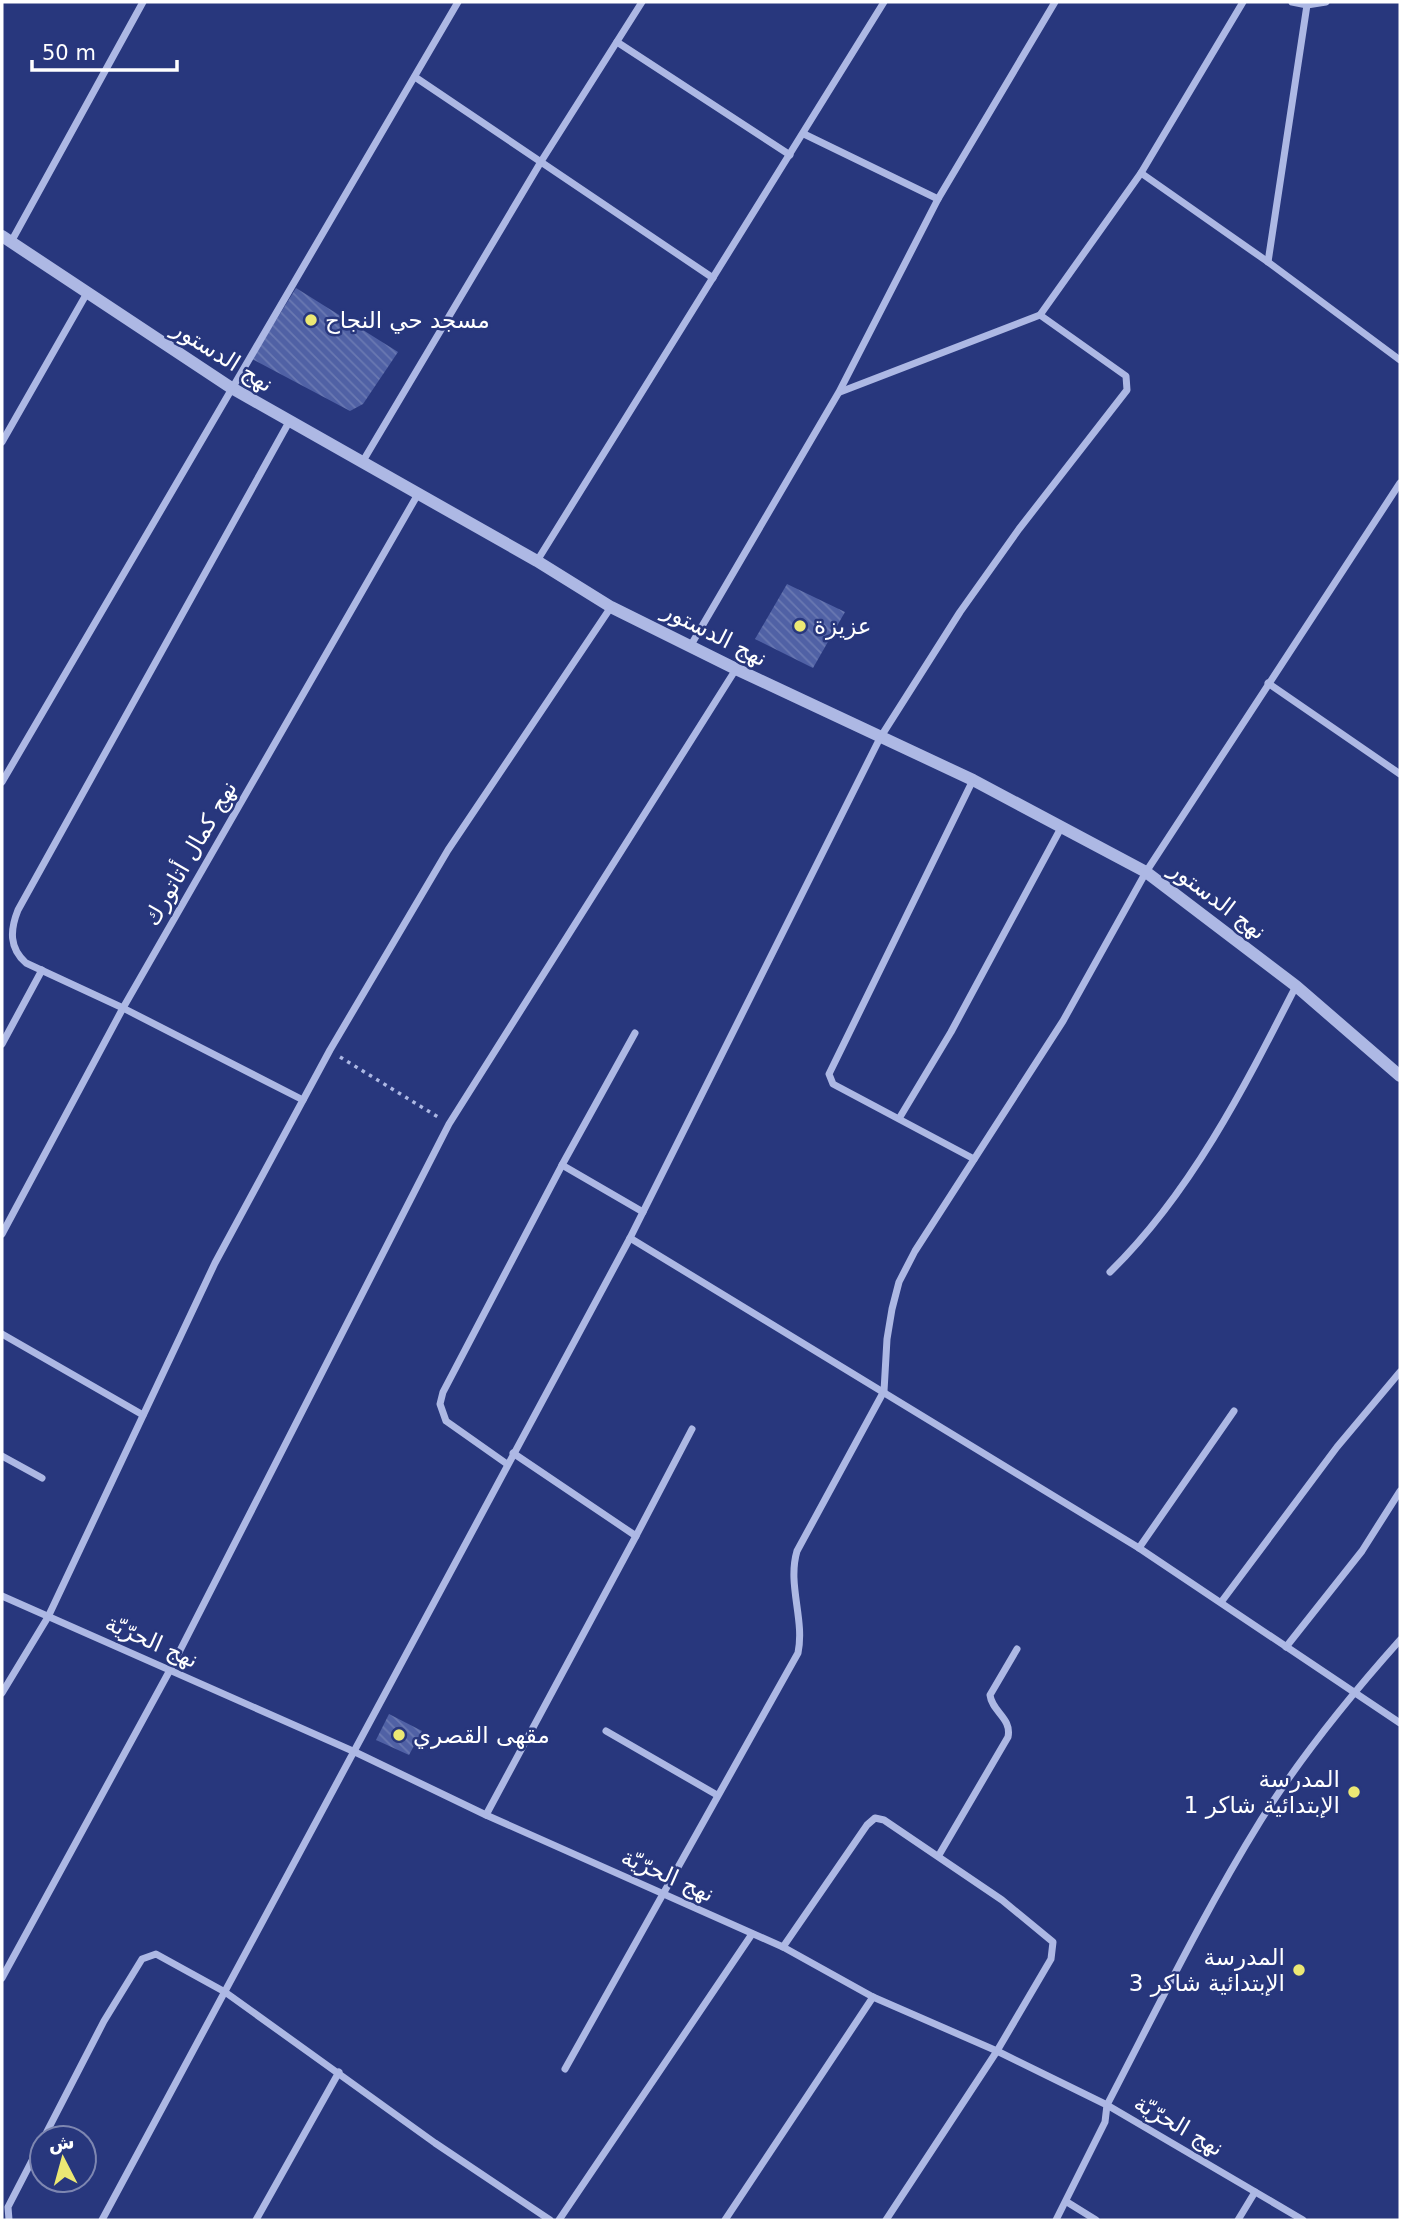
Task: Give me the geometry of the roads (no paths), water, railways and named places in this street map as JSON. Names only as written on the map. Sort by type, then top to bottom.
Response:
[{"type":"street","points":[[7,239],[143,2]]},
{"type":"street","points":[[2,782],[230,387],[458,2]]},
{"type":"street","points":[[363,461],[542,160],[642,2]]},
{"type":"street","points":[[537,561],[884,2]]},
{"type":"street","points":[[691,645],[839,392],[938,199],[1055,2]]},
{"type":"street","points":[[839,392],[1040,316],[1141,173],[1242,2]]},
{"type":"street","points":[[1292,2],[1307,5],[1326,2]]},
{"type":"street","points":[[1268,262],[1307,5]]},
{"type":"street","points":[[617,42],[790,155]]},
{"type":"street","points":[[415,76],[713,278]]},
{"type":"street","points":[[804,134],[938,199]]},
{"type":"street","points":[[1141,173],[1268,262],[1400,360]]},
{"type":"street","name":"نهج الدستور","points":[[7,239],[230,387],[537,561],[611,607],[880,738],[973,780],[1146,872],[1296,986],[1400,1076]]},
{"type":"street","points":[[2,442],[87,293]]},
{"type":"street","points":[[102,2220],[630,1238],[880,738],[960,612],[1019,530],[1127,390],[1126,376],[1040,316]]},
{"type":"street","points":[[289,422],[18,909],[13,923],[13,946],[26,963],[123,1008],[303,1100]]},
{"type":"street","points":[[565,2069],[666,1893],[717,1795],[798,1653],[801,1639],[793,1565],[797,1551],[884,1391],[887,1339],[899,1282],[915,1251],[1063,1021],[1146,872],[1400,483]]},
{"type":"street","name":"نهج كمال أتاتورك","points":[[2,1234],[123,1008],[418,494]]},
{"type":"street","points":[[2,1693],[48,1617],[215,1263],[330,1050],[448,850],[611,607]]},
{"type":"street","points":[[2,1978],[170,1670],[449,1124],[736,669]]},
{"type":"street","points":[[1268,683],[1400,774]]},
{"type":"street","points":[[973,780],[860,1017],[829,1074],[833,1084],[900,1117],[974,1159]]},
{"type":"street","points":[[900,1117],[951,1032],[1062,826]]},
{"type":"street","points":[[2,1044],[42,970]]},
{"type":"street","points":[[1110,1272],[1151,1226],[1206,1150],[1251,1074],[1296,986]]},
{"type":"street","points":[[507,1464],[446,1421],[440,1404],[562,1165],[635,1033]]},
{"type":"street","points":[[562,1165],[643,1212]]},
{"type":"street","points":[[630,1238],[1139,1548],[1222,1601],[1400,1723]]},
{"type":"street","points":[[2,1334],[143,1415]]},
{"type":"street","points":[[1222,1601],[1337,1447],[1400,1372]]},
{"type":"street","points":[[1139,1548],[1234,1411]]},
{"type":"street","points":[[486,1815],[692,1429]]},
{"type":"street","points":[[513,1453],[636,1536]]},
{"type":"street","points":[[2,1455],[42,1478]]},
{"type":"street","points":[[1286,1647],[1362,1551],[1400,1492]]},
{"type":"street","name":"نهج الحرّيّة","points":[[2,1597],[355,1752],[486,1815],[783,1947],[873,1997],[997,2051],[1107,2105],[1303,2220]]},
{"type":"street","points":[[1056,2220],[1105,2122],[1107,2105],[1199,1927],[1262,1818],[1353,1692],[1400,1640]]},
{"type":"street","points":[[939,1854],[1008,1737],[1009,1726],[992,1704],[990,1695],[1017,1649]]},
{"type":"street","points":[[606,1731],[717,1795]]},
{"type":"street","points":[[783,1947],[871,1820],[884,1820],[939,1854],[1053,1942],[1051,1959],[997,2051],[887,2220]]},
{"type":"street","points":[[559,2220],[752,1934]]},
{"type":"street","points":[[9,2220],[8,2207],[42,2136],[104,2021],[142,1959],[151,1955],[162,1956],[225,1992],[435,2143],[550,2220]]},
{"type":"street","points":[[725,2220],[873,1997]]},
{"type":"street","points":[[256,2220],[339,2072]]},
{"type":"street","points":[[1238,2220],[1255,2192]]},
{"type":"street","points":[[1067,2202],[1096,2220]]},
{"type":"place","name":"مسجد حي النجاح","points":[[311,320]]},
{"type":"place","name":"عزيزة","points":[[800,626]]},
{"type":"place","name":"مقهى القصري","points":[[399,1735]]},
{"type":"place","name":"المدرسة الإبتدائية شاكر 1","points":[[1354,1792]]},
{"type":"place","name":"المدرسة الإبتدائية شاكر 3","points":[[1299,1970]]}]
